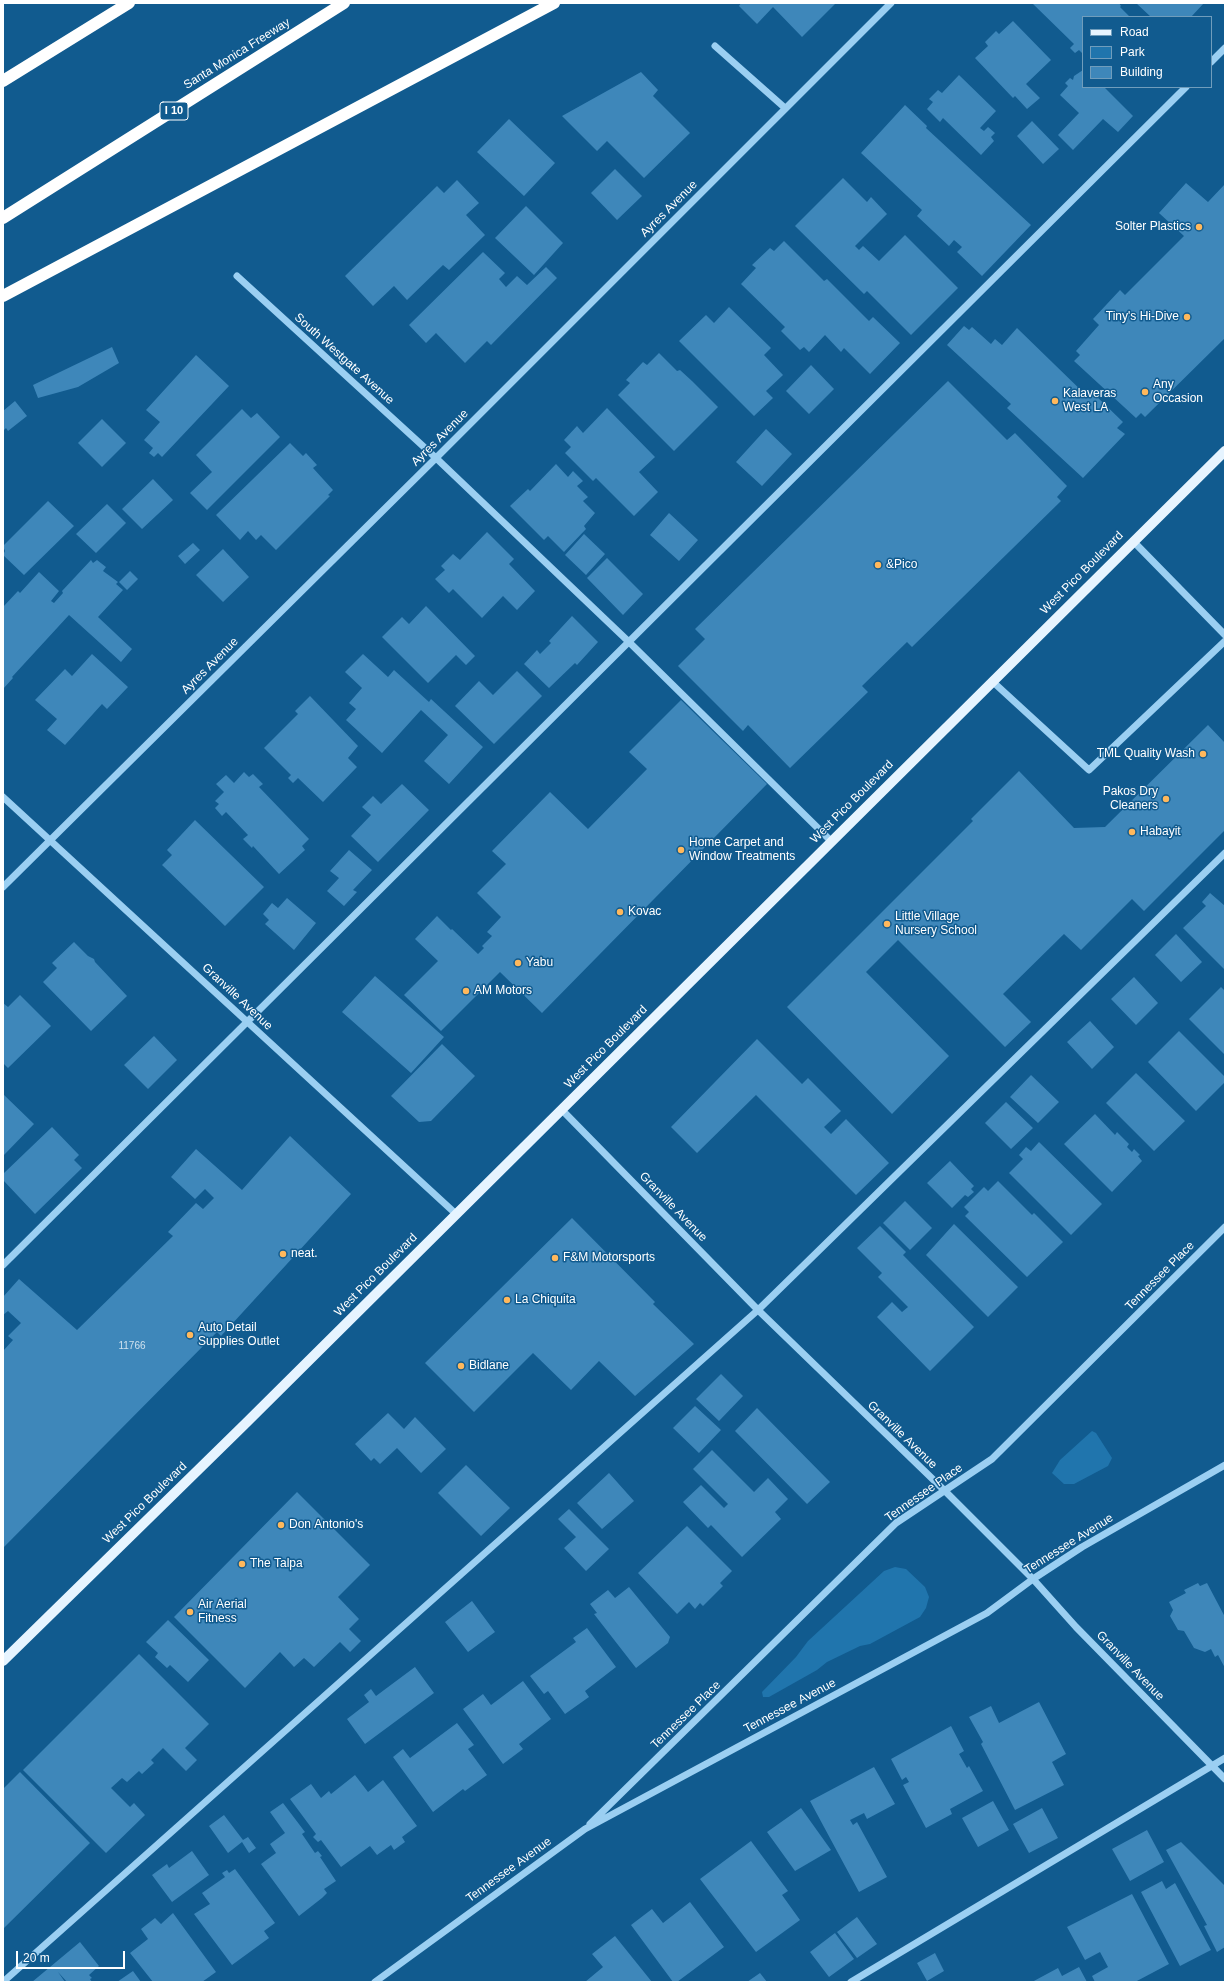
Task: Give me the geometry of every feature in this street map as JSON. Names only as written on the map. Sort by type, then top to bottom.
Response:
[{"type":"highway","points":[[3,81],[129,3]]},
{"type":"highway","name":"Santa Monica Freeway","points":[[3,218],[344,3]]},
{"type":"highway","points":[[3,296],[554,3]]},
{"type":"main road","name":"West Pico Boulevard","points":[[3,1661],[244,1425],[1225,451]]},
{"type":"street","name":"Ayres Avenue","points":[[3,887],[436,458],[890,3]]},
{"type":"street","points":[[715,46],[785,108]]},
{"type":"street","points":[[1212,61],[1225,48]]},
{"type":"street","points":[[3,1265],[1185,88]]},
{"type":"street","name":"South Westgate Avenue","points":[[237,276],[436,458],[629,642],[831,841]]},
{"type":"street","points":[[1133,541],[1225,635]]},
{"type":"street","points":[[992,681],[1089,770],[1225,641]]},
{"type":"street","name":"Granville Avenue","points":[[3,797],[456,1214]]},
{"type":"street","points":[[3,1982],[758,1310],[1225,853]]},
{"type":"street","name":"Granville Avenue","points":[[562,1110],[758,1310],[945,1491],[1033,1579],[1076,1627],[1225,1779]]},
{"type":"street","name":"Tennessee Place","points":[[585,1829],[896,1523],[992,1459],[1225,1227]]},
{"type":"street","name":"Tennessee Avenue","points":[[375,1982],[585,1829],[980,1617],[1033,1579],[1082,1547],[1225,1465]]},
{"type":"street","points":[[851,1982],[1225,1758]]},
{"type":"green space","points":[[1092,1431],[1096,1433],[1112,1458],[1108,1466],[1074,1484],[1064,1484],[1052,1473],[1060,1460]]},
{"type":"green space","points":[[895,1567],[906,1569],[925,1587],[929,1597],[926,1608],[920,1617],[870,1644],[860,1646],[827,1662],[817,1670],[769,1697],[763,1697],[762,1692],[796,1657],[808,1641],[884,1571]]},
{"type":"building","points":[[741,3],[836,3],[802,37],[773,7],[757,24],[739,6]]},
{"type":"building","points":[[1032,3],[1119,3],[1121,6],[1120,7],[1129,16],[1082,16],[1082,53],[1079,50],[1075,53],[1070,48],[1074,44]]},
{"type":"building","points":[[1136,3],[1204,3],[1192,16],[1150,16]]},
{"type":"building","points":[[1013,21],[1051,60],[1026,84],[1040,98],[1027,109],[1015,96],[1013,98],[975,58],[988,46],[985,42],[996,31],[999,34]]},
{"type":"building","points":[[1082,71],[1082,88],[1105,88],[1133,116],[1118,132],[1103,119],[1073,150],[1058,135],[1079,113],[1060,95],[1068,86],[1065,83],[1070,78],[1073,80],[1074,76]]},
{"type":"building","points":[[641,72],[658,90],[653,96],[690,133],[644,178],[607,141],[597,151],[562,116]]},
{"type":"building","points":[[959,75],[996,111],[980,128],[984,131],[988,127],[995,133],[991,137],[994,141],[981,155],[943,118],[940,122],[927,109],[933,102],[929,99],[938,90],[942,93]]},
{"type":"building","points":[[905,105],[927,126],[926,128],[1031,225],[982,276],[957,252],[962,247],[954,240],[949,246],[917,216],[922,210],[861,153]]},
{"type":"building","points":[[509,119],[555,163],[524,196],[477,152]]},
{"type":"building","points":[[1032,121],[1059,149],[1043,164],[1017,136]]},
{"type":"building","points":[[615,169],[642,196],[617,220],[591,193]]},
{"type":"building","points":[[843,178],[867,202],[871,197],[887,214],[855,246],[859,250],[863,246],[879,261],[905,235],[958,288],[911,335],[867,291],[864,294],[795,226]]},
{"type":"building","points":[[457,180],[479,203],[466,215],[485,235],[449,270],[443,265],[407,300],[394,286],[373,306],[345,276],[437,186],[444,193]]},
{"type":"building","points":[[1186,183],[1208,202],[1225,184],[1225,338],[1145,417],[1141,413],[1136,418],[1074,361],[1080,355],[1076,351],[1099,325],[1093,319],[1120,290],[1125,295],[1184,236],[1159,213]]},
{"type":"building","points":[[526,206],[563,243],[534,275],[495,238]]},
{"type":"building","points":[[784,241],[824,281],[827,279],[869,321],[873,317],[900,343],[870,374],[844,348],[841,352],[825,335],[809,352],[804,347],[800,350],[781,331],[785,327],[741,284],[756,268],[752,265],[770,248],[774,251]]},
{"type":"building","points":[[483,252],[505,273],[499,279],[506,287],[517,276],[527,285],[546,267],[557,278],[491,345],[487,341],[465,363],[436,333],[426,343],[409,325]]},
{"type":"building","points":[[729,307],[771,348],[764,355],[783,375],[766,391],[773,398],[754,416],[679,341],[706,315],[714,323]]},
{"type":"building","name":"Kalaveras West LA","points":[[964,326],[969,330],[972,327],[991,344],[995,339],[1002,345],[1017,328],[1089,398],[1094,394],[1123,422],[1117,428],[1125,434],[1083,478],[1007,408],[1011,404],[947,345]]},
{"type":"building","points":[[112,347],[119,363],[78,387],[38,398],[33,385]]},
{"type":"building","points":[[659,353],[677,371],[680,370],[718,407],[674,451],[618,395],[630,383],[626,380],[643,362],[647,365]]},
{"type":"building","points":[[196,355],[229,386],[162,457],[158,453],[154,457],[149,453],[153,448],[144,440],[160,422],[146,410]]},
{"type":"building","points":[[811,365],[834,389],[809,414],[786,391]]},
{"type":"building","name":"&Pico","points":[[948,381],[1007,440],[1015,433],[1067,486],[1057,497],[1061,501],[912,647],[907,642],[862,686],[868,692],[790,768],[748,725],[743,731],[678,666],[705,639],[695,629]]},
{"type":"building","points":[[15,401],[27,416],[8,431],[6,428],[3,431],[3,411]]},
{"type":"building","points":[[607,408],[655,457],[639,472],[658,492],[634,516],[596,478],[593,481],[565,453],[571,447],[564,440],[577,426],[583,433]]},
{"type":"building","points":[[242,409],[251,418],[257,413],[280,437],[207,510],[190,493],[212,472],[196,455]]},
{"type":"building","points":[[102,419],[126,443],[102,467],[78,443]]},
{"type":"building","points":[[766,429],[792,454],[762,486],[736,462]]},
{"type":"building","points":[[290,443],[303,456],[306,453],[317,465],[313,468],[333,490],[328,495],[330,496],[276,550],[261,535],[256,540],[248,531],[240,540],[216,515]]},
{"type":"building","points":[[556,464],[568,477],[573,471],[583,481],[577,486],[588,497],[583,501],[595,513],[584,526],[586,529],[564,552],[548,536],[544,540],[510,506],[528,489],[530,491]]},
{"type":"building","points":[[153,479],[173,500],[142,529],[122,509]]},
{"type":"building","points":[[48,501],[74,526],[24,575],[3,555],[5,551],[3,546]]},
{"type":"building","points":[[107,504],[126,523],[96,553],[76,534]]},
{"type":"building","points":[[669,513],[698,540],[679,561],[650,535]]},
{"type":"building","points":[[487,532],[514,559],[509,564],[535,591],[517,610],[503,596],[482,618],[453,589],[449,593],[435,579],[445,570],[441,566],[453,554],[460,560]]},
{"type":"building","points":[[584,534],[605,554],[586,575],[565,555]]},
{"type":"building","points":[[193,543],[200,550],[185,564],[178,556]]},
{"type":"building","points":[[223,549],[249,577],[223,602],[196,575]]},
{"type":"building","points":[[607,558],[643,594],[623,615],[587,578]]},
{"type":"building","points":[[91,560],[93,563],[97,560],[106,567],[103,571],[118,582],[116,584],[123,590],[98,617],[132,649],[121,662],[69,615],[12,677],[13,678],[3,689],[3,607],[18,591],[20,593],[39,572],[59,591],[51,601],[54,603],[63,593],[62,591]]},
{"type":"building","points":[[130,571],[138,579],[127,590],[119,582]]},
{"type":"building","points":[[426,606],[475,656],[466,665],[456,655],[428,683],[382,637],[402,617],[409,624]]},
{"type":"building","points":[[572,616],[598,642],[577,665],[575,663],[549,688],[524,664],[537,650],[540,654],[551,643],[549,641]]},
{"type":"building","points":[[92,654],[128,687],[107,709],[102,704],[65,745],[47,730],[57,719],[35,700],[65,669],[72,676]]},
{"type":"building","points":[[363,654],[388,677],[394,670],[429,702],[431,699],[483,747],[449,784],[424,761],[448,735],[421,710],[382,753],[346,720],[356,709],[349,703],[362,688],[345,672]]},
{"type":"building","points":[[517,671],[542,696],[494,744],[455,706],[479,681],[493,695]]},
{"type":"building","points":[[310,696],[358,746],[348,758],[357,767],[323,802],[298,778],[293,783],[288,778],[291,775],[264,748],[298,714],[295,711]]},
{"type":"building","points":[[681,700],[767,784],[542,1013],[500,972],[441,1031],[404,995],[438,961],[415,939],[437,916],[478,954],[484,948],[482,946],[492,936],[487,932],[501,917],[477,893],[506,864],[492,851],[550,792],[588,829],[647,769],[629,752]]},
{"type":"building","points":[[1208,725],[1225,743],[1225,830],[1144,911],[1132,899],[1081,950],[1064,934],[1003,994],[1031,1022],[1005,1047],[898,940],[866,972],[949,1056],[892,1114],[787,1007],[973,821],[971,819],[1019,771],[1074,828],[1105,827]]},
{"type":"building","points":[[244,772],[249,777],[253,774],[263,784],[259,787],[309,839],[302,846],[305,850],[279,874],[253,846],[252,848],[243,839],[248,835],[226,812],[222,816],[215,808],[219,804],[215,801],[224,792],[216,784],[226,775],[234,783]]},
{"type":"building","points":[[402,784],[429,810],[378,862],[351,836],[371,815],[362,807],[373,796],[381,804]]},
{"type":"building","points":[[195,820],[264,887],[225,926],[162,865],[172,855],[167,850]]},
{"type":"building","points":[[349,850],[372,870],[353,890],[357,892],[344,906],[327,891],[339,878],[330,871]]},
{"type":"building","points":[[1210,893],[1225,906],[1225,970],[1183,928],[1206,906],[1202,902]]},
{"type":"building","points":[[287,898],[316,923],[294,950],[265,924],[269,920],[263,914],[272,903],[278,908]]},
{"type":"building","points":[[1176,934],[1202,962],[1181,982],[1155,955]]},
{"type":"building","points":[[74,942],[88,956],[94,959],[95,962],[127,996],[91,1031],[43,982],[57,968],[52,963]]},
{"type":"building","points":[[375,976],[444,1037],[411,1073],[342,1012]]},
{"type":"building","points":[[1134,977],[1158,1003],[1136,1025],[1111,999]]},
{"type":"building","points":[[1221,987],[1225,991],[1225,1055],[1189,1019]]},
{"type":"building","points":[[20,995],[51,1026],[8,1068],[3,1063],[3,1003],[8,1007]]},
{"type":"building","points":[[1090,1021],[1114,1047],[1092,1069],[1067,1042]]},
{"type":"building","points":[[1179,1031],[1225,1077],[1225,1082],[1196,1111],[1148,1062]]},
{"type":"building","points":[[154,1036],[177,1060],[148,1089],[124,1065]]},
{"type":"building","points":[[757,1039],[802,1084],[808,1078],[841,1111],[824,1127],[831,1134],[846,1119],[889,1163],[856,1195],[756,1095],[697,1153],[671,1127]]},
{"type":"building","points":[[442,1044],[475,1076],[431,1121],[419,1122],[391,1096]]},
{"type":"building","points":[[1136,1073],[1185,1121],[1154,1151],[1106,1103]]},
{"type":"building","points":[[1031,1075],[1059,1102],[1038,1123],[1010,1097]]},
{"type":"building","points":[[3,1094],[34,1124],[3,1156]]},
{"type":"building","points":[[1006,1102],[1033,1128],[1011,1149],[985,1123]]},
{"type":"building","points":[[1095,1114],[1115,1135],[1117,1132],[1129,1144],[1127,1147],[1132,1152],[1134,1149],[1140,1155],[1138,1156],[1142,1161],[1112,1192],[1064,1144]]},
{"type":"building","points":[[52,1127],[79,1155],[74,1160],[82,1168],[35,1214],[3,1180],[3,1174]]},
{"type":"building","points":[[290,1136],[351,1194],[221,1336],[217,1332],[3,1548],[3,1351],[13,1340],[8,1336],[21,1323],[8,1311],[3,1315],[3,1297],[19,1279],[77,1330],[173,1236],[168,1232],[196,1203],[203,1209],[214,1198],[205,1189],[195,1199],[171,1177],[196,1149],[242,1190]]},
{"type":"building","points":[[1039,1142],[1102,1204],[1071,1235],[1009,1173],[1023,1159],[1019,1155],[1026,1147],[1031,1151]]},
{"type":"building","points":[[950,1161],[974,1186],[971,1189],[974,1192],[968,1197],[965,1195],[952,1208],[927,1183]]},
{"type":"building","points":[[998,1181],[1032,1215],[1034,1213],[1063,1242],[1027,1277],[965,1216],[969,1212],[964,1207],[984,1187],[988,1191]]},
{"type":"building","points":[[905,1201],[932,1228],[910,1250],[883,1223]]},
{"type":"building","points":[[572,1218],[655,1302],[653,1304],[694,1344],[635,1396],[599,1361],[571,1390],[533,1353],[474,1412],[425,1363]]},
{"type":"building","points":[[954,1224],[1018,1287],[988,1317],[926,1255]]},
{"type":"building","points":[[880,1226],[906,1252],[903,1255],[974,1327],[930,1371],[877,1317],[892,1302],[902,1312],[908,1307],[878,1277],[882,1273],[857,1248]]},
{"type":"building","points":[[721,1374],[743,1396],[719,1421],[696,1399]]},
{"type":"building","points":[[695,1406],[721,1430],[699,1453],[673,1428]]},
{"type":"building","points":[[757,1408],[830,1482],[807,1504],[735,1431]]},
{"type":"building","points":[[388,1413],[404,1429],[415,1417],[446,1449],[421,1473],[397,1448],[380,1464],[374,1458],[371,1461],[355,1444]]},
{"type":"building","points":[[712,1450],[754,1492],[768,1478],[788,1499],[775,1512],[781,1519],[742,1557],[711,1525],[708,1528],[683,1502],[701,1485],[724,1508],[728,1504],[693,1469]]},
{"type":"building","points":[[466,1465],[510,1508],[481,1536],[438,1493]]},
{"type":"building","points":[[609,1473],[634,1501],[602,1529],[577,1503]]},
{"type":"building","points":[[297,1492],[370,1565],[338,1597],[359,1619],[349,1629],[361,1641],[350,1652],[340,1642],[314,1667],[304,1658],[294,1667],[280,1652],[245,1688],[174,1617]]},
{"type":"building","points":[[569,1509],[609,1549],[586,1571],[564,1548],[576,1537],[558,1519]]},
{"type":"building","points":[[687,1526],[732,1571],[720,1583],[723,1586],[703,1606],[700,1603],[695,1609],[689,1602],[677,1614],[638,1573]]},
{"type":"building","points":[[1198,1583],[1200,1586],[1207,1583],[1225,1617],[1225,1668],[1218,1655],[1215,1657],[1211,1649],[1205,1652],[1194,1648],[1184,1631],[1178,1630],[1170,1616],[1173,1610],[1169,1602],[1186,1593],[1184,1590]]},
{"type":"building","points":[[629,1587],[670,1637],[668,1643],[636,1668],[594,1614],[597,1613],[590,1604],[608,1590],[615,1598]]},
{"type":"building","points":[[472,1601],[495,1632],[468,1652],[445,1622]]},
{"type":"building","points":[[168,1620],[209,1660],[188,1682],[170,1665],[167,1668],[155,1657],[158,1653],[146,1642]]},
{"type":"building","points":[[587,1628],[616,1667],[585,1691],[589,1697],[565,1714],[548,1691],[544,1694],[530,1676],[576,1642],[573,1638]]},
{"type":"building","points":[[139,1654],[209,1724],[185,1748],[197,1760],[186,1771],[163,1748],[151,1760],[154,1763],[142,1774],[139,1771],[127,1782],[122,1778],[111,1788],[130,1807],[134,1803],[145,1815],[106,1853],[23,1770]]},
{"type":"building","points":[[415,1667],[434,1693],[365,1744],[347,1719],[369,1702],[364,1695],[371,1689],[376,1696]]},
{"type":"building","points":[[523,1681],[551,1719],[519,1744],[523,1749],[503,1764],[463,1709],[483,1694],[491,1705]]},
{"type":"building","points":[[1039,1702],[1066,1754],[1052,1762],[1064,1785],[1015,1810],[981,1744],[983,1742],[969,1717],[991,1706],[999,1723]]},
{"type":"building","points":[[457,1723],[474,1745],[468,1749],[487,1775],[465,1791],[463,1789],[433,1812],[393,1757],[403,1749],[410,1758]]},
{"type":"building","points":[[951,1726],[964,1751],[959,1754],[967,1768],[969,1766],[983,1791],[950,1809],[952,1814],[926,1828],[903,1785],[909,1782],[906,1777],[902,1780],[891,1759]]},
{"type":"building","points":[[874,1767],[895,1804],[867,1819],[864,1813],[850,1820],[853,1825],[857,1822],[887,1877],[859,1892],[810,1801]]},
{"type":"building","points":[[20,1772],[90,1843],[3,1929],[3,1789]]},
{"type":"building","points":[[355,1775],[368,1792],[383,1780],[417,1826],[402,1837],[405,1842],[394,1850],[391,1845],[377,1855],[370,1846],[341,1867],[321,1840],[318,1842],[313,1837],[316,1834],[290,1799],[311,1784],[321,1798],[329,1791],[331,1794]]},
{"type":"building","points":[[993,1801],[1009,1830],[978,1847],[962,1818]]},
{"type":"building","points":[[283,1803],[305,1832],[302,1834],[315,1853],[318,1851],[322,1856],[320,1857],[336,1881],[324,1889],[327,1893],[322,1898],[299,1916],[261,1864],[276,1853],[270,1844],[285,1833],[270,1812]]},
{"type":"building","points":[[801,1808],[831,1850],[795,1871],[767,1832]]},
{"type":"building","points":[[1042,1808],[1058,1838],[1029,1853],[1013,1824]]},
{"type":"building","points":[[224,1815],[243,1840],[248,1837],[256,1848],[249,1853],[242,1842],[228,1853],[209,1826]]},
{"type":"building","points":[[1147,1830],[1164,1862],[1130,1881],[1112,1849]]},
{"type":"building","points":[[751,1841],[788,1891],[782,1895],[800,1920],[756,1952],[700,1879]]},
{"type":"building","points":[[1181,1842],[1225,1886],[1225,1947],[1217,1952],[1204,1926],[1207,1925],[1166,1850]]},
{"type":"building","points":[[192,1851],[209,1875],[172,1902],[152,1875],[167,1864],[169,1868]]},
{"type":"building","points":[[235,1869],[275,1923],[264,1931],[269,1938],[232,1965],[194,1914],[210,1904],[202,1893],[225,1877],[222,1873],[227,1870],[229,1873]]},
{"type":"building","points":[[1162,1881],[1166,1889],[1175,1883],[1211,1950],[1180,1966],[1141,1892]]},
{"type":"building","points":[[1132,1894],[1169,1964],[1135,1982],[1095,1982],[1092,1976],[1108,1967],[1100,1952],[1085,1960],[1067,1927]]},
{"type":"building","points":[[690,1902],[724,1947],[677,1982],[673,1982],[631,1925],[652,1909],[663,1923]]},
{"type":"building","points":[[173,1913],[216,1972],[202,1982],[153,1982],[130,1953],[148,1939],[141,1929],[155,1918],[161,1924]]},
{"type":"building","points":[[857,1917],[877,1944],[857,1958],[837,1932]]},
{"type":"building","points":[[835,1933],[854,1959],[829,1977],[810,1952]]},
{"type":"building","points":[[615,1936],[652,1982],[585,1982],[603,1967],[592,1954]]},
{"type":"building","points":[[80,1942],[99,1966],[89,1975],[92,1978],[90,1979],[92,1982],[67,1982],[58,1972],[65,1982],[32,1982]]},
{"type":"building","points":[[935,1953],[944,1971],[927,1981],[917,1963]]},
{"type":"building","points":[[1079,1967],[1087,1982],[1032,1982],[1058,1968],[1062,1976]]},
{"type":"building","points":[[133,1971],[141,1982],[117,1982]]},
{"type":"building","points":[[760,1973],[767,1982],[747,1982]]},
{"type":"place","name":"Solter Plastics","points":[[1199,227]]},
{"type":"place","name":"Tiny's Hi-Dive","points":[[1187,317]]},
{"type":"place","name":"Any Occasion","points":[[1145,392]]},
{"type":"place","name":"Kalaveras West LA","points":[[1055,401]]},
{"type":"place","name":"&Pico","points":[[878,565]]},
{"type":"place","name":"TML Quality Wash","points":[[1203,754]]},
{"type":"place","name":"Pakos Dry Cleaners","points":[[1166,799]]},
{"type":"place","name":"Habayit","points":[[1132,832]]},
{"type":"place","name":"Home Carpet and Window Treatments","points":[[681,850]]},
{"type":"place","name":"Kovac","points":[[620,912]]},
{"type":"place","name":"Little Village Nursery School","points":[[887,924]]},
{"type":"place","name":"Yabu","points":[[518,963]]},
{"type":"place","name":"AM Motors","points":[[466,991]]},
{"type":"place","name":"neat.","points":[[283,1254]]},
{"type":"place","name":"F&M Motorsports","points":[[555,1258]]},
{"type":"place","name":"La Chiquita","points":[[507,1300]]},
{"type":"place","name":"Auto Detail Supplies Outlet","points":[[190,1335]]},
{"type":"place","name":"Bidlane","points":[[461,1366]]},
{"type":"place","name":"Don Antonio's","points":[[281,1525]]},
{"type":"place","name":"The Talpa","points":[[242,1564]]},
{"type":"place","name":"Air Aerial Fitness","points":[[190,1612]]}]
